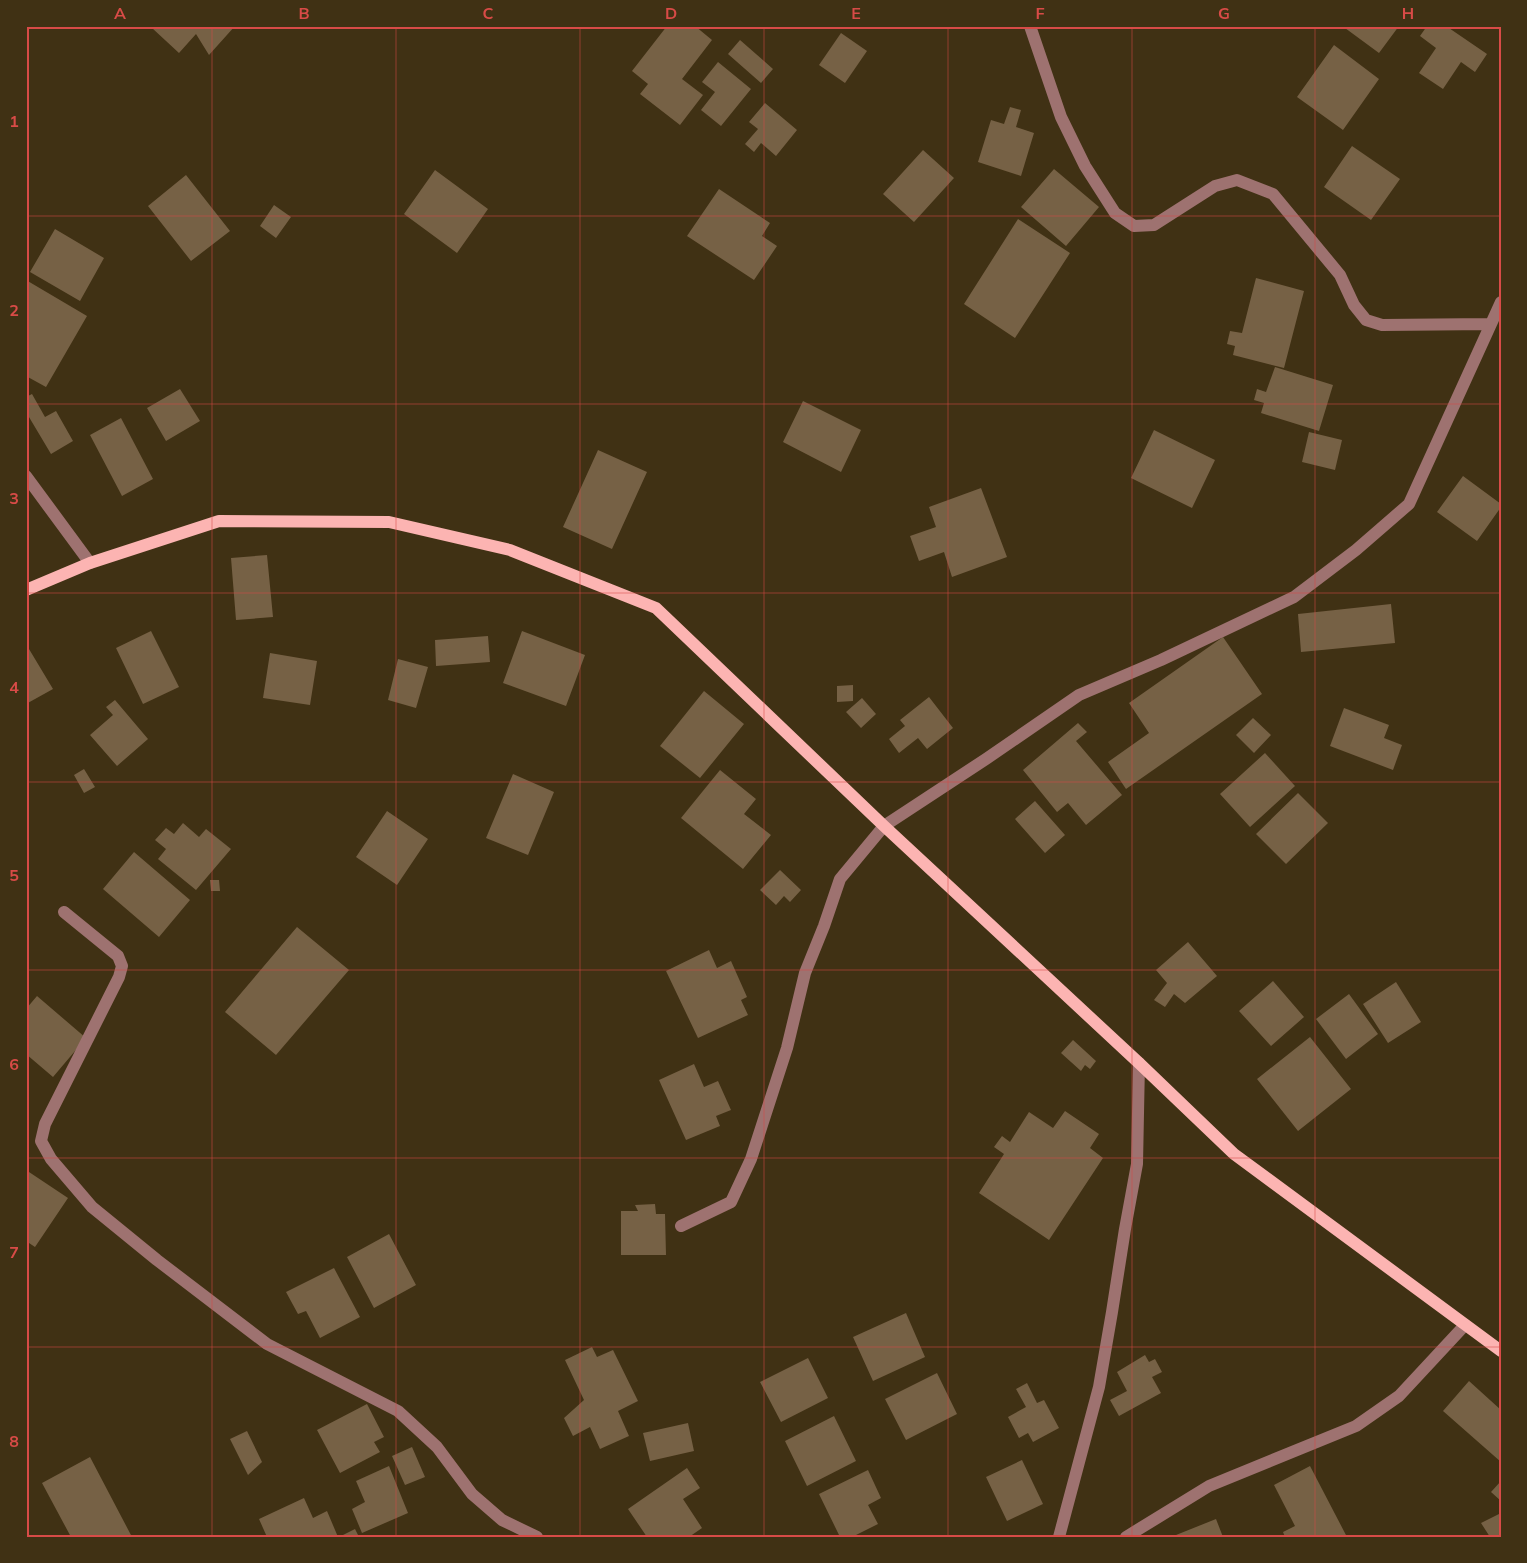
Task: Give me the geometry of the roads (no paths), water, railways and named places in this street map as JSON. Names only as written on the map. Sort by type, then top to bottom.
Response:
[{"type":"main road","points":[[26,590],[90,563],[219,521],[389,522],[510,550],[656,608],[884,826],[1234,1154],[1501,1351]]},
{"type":"street","points":[[1030,26],[1061,117],[1085,166],[1116,212],[1134,226],[1154,225],[1215,186],[1237,180],[1273,194],[1340,275],[1354,305],[1366,320],[1382,325],[1490,324]]},
{"type":"street","points":[[681,1226],[731,1202],[752,1159],[787,1048],[805,972],[824,926],[840,879],[884,826],[1080,695],[1162,660],[1294,597],[1356,550],[1409,504],[1501,302]]},
{"type":"street","points":[[26,476],[90,563]]},
{"type":"street","points":[[64,912],[118,956],[122,966],[120,977],[108,1002],[45,1124],[41,1141],[51,1159],[92,1207],[157,1260],[267,1344],[398,1411],[437,1447],[472,1494],[502,1520],[537,1537]]},
{"type":"street","points":[[1059,1537],[1099,1387],[1112,1312],[1137,1164],[1140,1064]]},
{"type":"street","points":[[1126,1537],[1209,1486],[1356,1426],[1399,1396],[1465,1325]]}]
